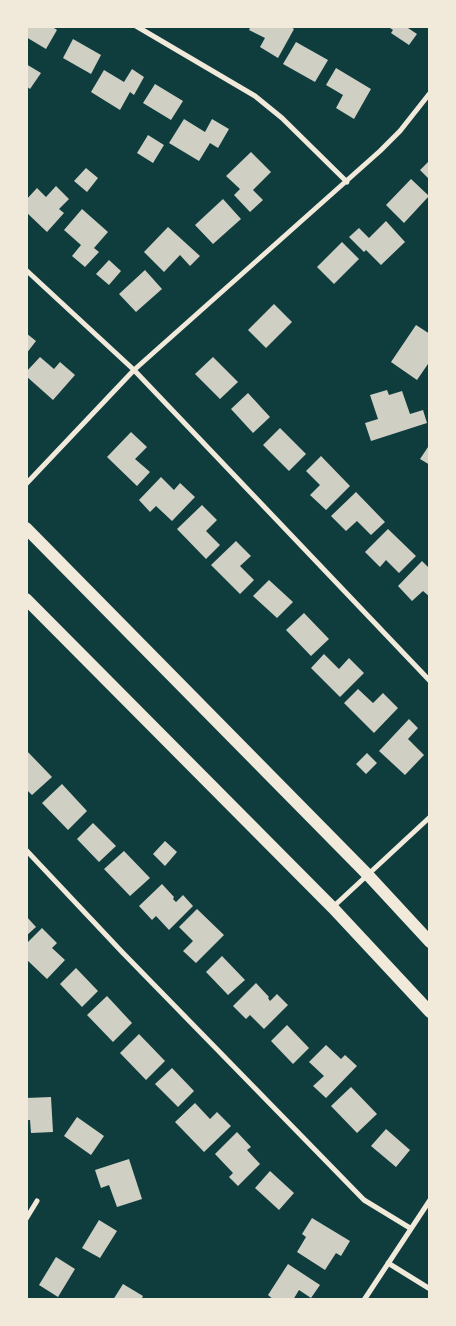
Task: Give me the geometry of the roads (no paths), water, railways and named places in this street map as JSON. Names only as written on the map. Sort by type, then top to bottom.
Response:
[{"type":"main road","points":[[26,528],[368,875],[430,942]]},
{"type":"main road","points":[[26,599],[333,908],[430,1012]]},
{"type":"street","points":[[136,26],[255,96],[282,118],[346,182]]},
{"type":"street","points":[[26,484],[134,370],[346,182],[400,131],[430,93]]},
{"type":"street","points":[[26,270],[134,370],[430,681]]},
{"type":"street","points":[[333,908],[430,818]]},
{"type":"street","points":[[26,850],[130,960],[364,1200],[410,1228]]},
{"type":"street","points":[[364,1300],[430,1200]]},
{"type":"street","points":[[26,1219],[37,1201]]},
{"type":"street","points":[[388,1263],[430,1289]]}]
